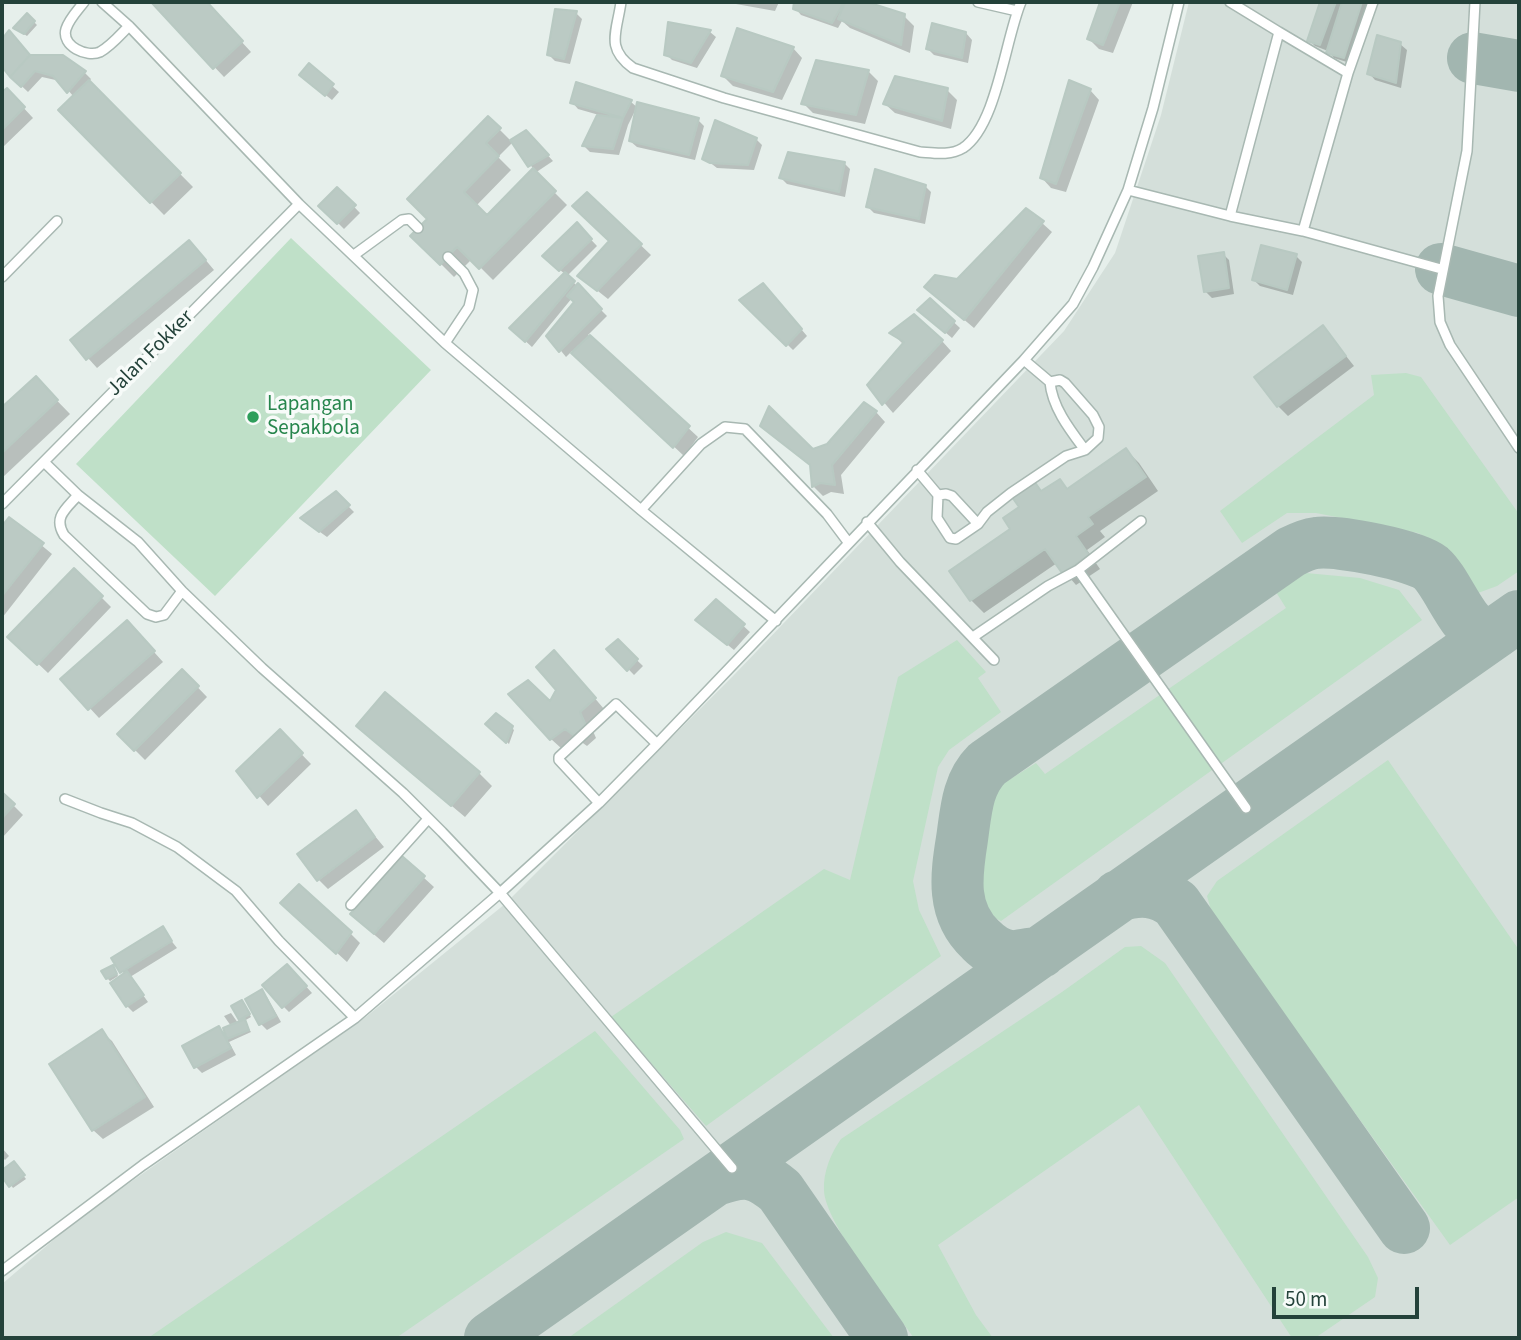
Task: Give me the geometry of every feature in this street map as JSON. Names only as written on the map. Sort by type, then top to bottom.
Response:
[{"type":"lane","points":[[84,2],[66,29],[65,37],[71,46],[91,54],[99,52],[129,26]]},
{"type":"lane","points":[[102,2],[129,26],[299,204],[445,343],[776,621]]},
{"type":"lane","points":[[621,2],[614,47],[621,59],[633,68],[724,97],[920,152],[946,153],[963,147],[978,132],[996,89],[1019,6],[978,2]]},
{"type":"lane","points":[[2,1271],[143,1165],[355,1018],[500,893],[599,803],[1024,360],[1073,304],[1128,190],[1153,108],[1179,2]]},
{"type":"lane","points":[[1230,2],[1348,74]]},
{"type":"lane","points":[[1303,231],[1348,74],[1373,2]]},
{"type":"lane","points":[[1475,2],[1467,151],[1441,269],[1438,296],[1440,322],[1450,345],[1519,448]]},
{"type":"lane","points":[[1230,216],[1279,32]]},
{"type":"lane","points":[[1128,190],[1303,231],[1441,269]]},
{"type":"lane","name":"Jalan Fokker","points":[[2,504],[299,204]]},
{"type":"lane","points":[[354,255],[402,220],[409,219],[418,228]]},
{"type":"lane","points":[[2,276],[57,221]]},
{"type":"lane","points":[[445,343],[470,307],[473,290],[464,273],[448,257]]},
{"type":"lane","points":[[1024,360],[1050,382],[1051,394],[1057,408],[1085,450]]},
{"type":"lane","points":[[917,470],[938,495],[937,518],[950,538],[960,537],[1011,493],[1066,456],[1085,450],[1098,438],[1099,427],[1093,415],[1065,383],[1059,380],[1050,382]]},
{"type":"lane","points":[[641,510],[701,444],[725,427],[745,429],[827,514],[848,542]]},
{"type":"lane","points":[[44,462],[78,495],[138,542],[182,591],[262,668],[428,819],[500,893],[732,1168]]},
{"type":"lane","points":[[78,495],[60,516],[59,526],[64,535],[148,614],[156,617],[164,615],[182,591]]},
{"type":"lane","points":[[938,495],[952,496],[978,524]]},
{"type":"lane","points":[[973,637],[1048,586],[1077,570],[1141,521]]},
{"type":"lane","points":[[867,522],[900,562],[995,660]]},
{"type":"lane","points":[[1077,570],[1246,808]]},
{"type":"lane","points":[[599,803],[559,757],[616,705],[657,744]]},
{"type":"lane","points":[[65,799],[132,822],[177,847],[236,891],[279,942],[355,1018]]},
{"type":"lane","points":[[351,905],[428,819]]},
{"type":"shaded area","points":[[1189,2],[1519,2],[1519,1338],[2,1338],[2,1284],[78,1219],[367,1016],[505,904],[733,676],[1064,331],[1115,253],[1161,115]]},
{"type":"green space","name":"Lapangan Sepakbola","points":[[291,238],[431,370],[215,596],[76,464]]},
{"type":"green space","points":[[1406,373],[1421,377],[1519,514],[1519,571],[1497,586],[1478,593],[1469,587],[1435,542],[1418,533],[1316,513],[1287,513],[1242,543],[1220,511],[1374,395],[1371,375]]},
{"type":"green space","points":[[1306,573],[1360,578],[1399,590],[1422,620],[1001,921],[987,914],[978,871],[983,796],[1036,763],[1045,774],[1286,608],[1276,592]]},
{"type":"green space","points":[[957,640],[986,672],[978,678],[1001,712],[949,750],[938,767],[913,881],[919,910],[941,956],[706,1126],[611,1017],[824,869],[850,880],[898,677]]},
{"type":"green space","points":[[1388,760],[1519,950],[1519,1197],[1450,1245],[1212,914],[1207,896],[1217,881]]},
{"type":"green space","points":[[1141,946],[1165,963],[1368,1257],[1378,1278],[1375,1297],[1315,1338],[1292,1338],[1139,1105],[938,1245],[976,1315],[993,1338],[914,1338],[847,1243],[827,1204],[825,1176],[837,1144],[1125,947]]},
{"type":"green space","points":[[595,1031],[680,1130],[684,1139],[396,1338],[148,1338]]},
{"type":"green space","points":[[726,1232],[762,1243],[834,1338],[568,1338],[703,1242]]},
{"type":"building","points":[[151,2],[207,2],[243,41],[213,69]]},
{"type":"building","points":[[794,2],[844,2],[832,23],[793,9]]},
{"type":"building","points":[[845,2],[867,2],[905,14],[901,45],[838,19]]},
{"type":"building","points":[[1100,2],[1120,2],[1103,45],[1087,39]]},
{"type":"building","points":[[1320,2],[1336,2],[1320,45],[1307,41]]},
{"type":"building","points":[[1342,2],[1362,2],[1344,58],[1326,53]]},
{"type":"building","points":[[555,9],[577,11],[564,59],[547,55]]},
{"type":"building","points":[[27,13],[35,21],[24,34],[13,28]]},
{"type":"building","points":[[668,22],[711,30],[691,63],[664,55]]},
{"type":"building","points":[[932,23],[966,32],[962,58],[926,49]]},
{"type":"building","points":[[737,28],[794,47],[773,92],[721,76]]},
{"type":"building","points":[[9,30],[30,55],[10,77],[2,67],[2,39]]},
{"type":"building","points":[[1377,35],[1401,42],[1396,83],[1367,74]]},
{"type":"building","points":[[30,55],[63,55],[86,71],[67,93],[53,76],[35,71],[21,87],[10,77]]},
{"type":"building","points":[[816,60],[869,70],[856,115],[801,104]]},
{"type":"building","points":[[309,63],[334,84],[325,96],[299,75]]},
{"type":"building","points":[[895,76],[948,88],[942,121],[883,104]]},
{"type":"building","points":[[89,80],[181,173],[150,203],[58,110]]},
{"type":"building","points":[[1069,80],[1091,89],[1056,184],[1040,178]]},
{"type":"building","points":[[576,82],[632,100],[623,118],[570,103]]},
{"type":"building","points":[[7,88],[25,107],[2,130],[2,92]]},
{"type":"building","points":[[637,102],[699,118],[689,155],[629,141]]},
{"type":"building","points":[[597,115],[623,118],[613,149],[582,146]]},
{"type":"building","points":[[488,116],[501,128],[486,143],[499,156],[464,192],[487,215],[533,168],[556,191],[479,269],[457,247],[440,265],[410,236],[427,219],[407,199]]},
{"type":"building","points":[[715,120],[757,138],[748,165],[710,163],[702,159]]},
{"type":"building","points":[[526,130],[549,155],[528,167],[510,140]]},
{"type":"building","points":[[788,152],[845,162],[839,192],[779,178]]},
{"type":"building","points":[[875,169],[926,185],[919,219],[866,207]]},
{"type":"building","points":[[337,187],[356,205],[337,224],[318,206]]},
{"type":"building","points":[[587,192],[642,244],[597,291],[577,276],[609,241],[572,206]]},
{"type":"building","points":[[1026,208],[1044,221],[964,320],[924,287],[935,275],[957,279]]},
{"type":"building","points":[[577,222],[592,239],[559,271],[542,256]]},
{"type":"building","points":[[189,240],[206,260],[86,360],[70,340]]},
{"type":"building","points":[[1261,245],[1297,254],[1287,290],[1252,280]]},
{"type":"building","points":[[1224,252],[1229,288],[1204,292],[1198,256]]},
{"type":"building","points":[[565,272],[575,281],[525,342],[509,328]]},
{"type":"building","points":[[578,283],[602,309],[559,352],[546,336],[574,302],[567,296]]},
{"type":"building","points":[[763,283],[802,329],[786,346],[739,300]]},
{"type":"building","points":[[930,298],[955,321],[945,333],[917,310]]},
{"type":"building","points":[[914,314],[943,340],[882,405],[867,385],[904,342],[889,333]]},
{"type":"building","points":[[1323,325],[1346,356],[1277,407],[1254,377]]},
{"type":"building","points":[[590,335],[690,426],[673,448],[571,353]]},
{"type":"building","points":[[36,376],[58,400],[2,453],[2,407]]},
{"type":"building","points":[[864,402],[877,411],[832,465],[835,485],[820,483],[812,487],[810,465],[760,426],[769,406],[813,449],[827,444]]},
{"type":"building","points":[[1126,448],[1146,477],[1088,517],[1093,524],[1076,536],[1089,555],[1062,573],[1045,549],[970,601],[949,571],[1010,529],[1003,518],[1019,507],[1012,497],[1034,481],[1041,491],[1060,479],[1067,489]]},
{"type":"building","points":[[336,491],[350,505],[319,532],[300,518]]},
{"type":"building","points":[[9,517],[44,543],[2,596],[2,526]]},
{"type":"building","points":[[74,568],[103,596],[37,665],[7,637]]},
{"type":"building","points":[[716,599],[745,624],[727,645],[695,620]]},
{"type":"building","points":[[127,620],[155,651],[88,710],[60,679]]},
{"type":"building","points":[[618,639],[638,659],[627,671],[606,649]]},
{"type":"building","points":[[554,650],[596,698],[580,712],[587,728],[576,737],[565,729],[550,740],[508,694],[528,680],[550,701],[556,690],[536,667]]},
{"type":"building","points":[[182,669],[199,686],[134,751],[117,734]]},
{"type":"building","points":[[385,692],[480,772],[451,806],[356,726]]},
{"type":"building","points":[[496,713],[513,726],[506,743],[485,724]]},
{"type":"building","points":[[280,729],[303,753],[257,798],[236,771]]},
{"type":"building","points":[[2,792],[15,804],[2,818]]},
{"type":"building","points":[[356,810],[375,837],[317,881],[297,854]]},
{"type":"building","points":[[402,856],[425,876],[374,934],[350,914]]},
{"type":"building","points":[[299,884],[352,932],[336,954],[280,903]]},
{"type":"building","points":[[163,926],[172,941],[120,973],[111,958]]},
{"type":"building","points":[[287,964],[307,986],[282,1008],[262,985]]},
{"type":"building","points":[[113,965],[117,974],[106,979],[101,971]]},
{"type":"building","points":[[127,971],[144,995],[126,1007],[110,983]]},
{"type":"building","points":[[262,989],[276,1016],[259,1025],[245,999]]},
{"type":"building","points":[[242,1000],[250,1014],[239,1020],[231,1006]]},
{"type":"building","points":[[245,1019],[249,1030],[227,1039],[223,1028]]},
{"type":"building","points":[[219,1026],[231,1048],[194,1068],[182,1046]]},
{"type":"building","points":[[102,1029],[145,1097],[92,1131],[49,1064]]},
{"type":"building","points":[[14,1161],[25,1175],[9,1187],[2,1177],[2,1170]]},
{"type":"taxiway","points":[[1473,58],[1519,66]]},
{"type":"taxiway","points":[[1441,269],[1519,291]]},
{"type":"taxiway","points":[[1041,952],[1013,956],[993,950],[971,929],[960,905],[957,880],[966,808],[975,780],[987,764],[1291,552],[1309,544],[1358,546],[1422,563],[1437,575],[1473,627],[1480,631],[1496,632]]},
{"type":"taxiway","points":[[490,1338],[1519,616]]},
{"type":"taxiway","points":[[1118,896],[1148,892],[1176,904],[1404,1228]]},
{"type":"taxiway","points":[[716,1180],[750,1174],[764,1179],[780,1191],[882,1338]]},
{"type":"place","name":"Lapangan Sepakbola","points":[[253,417]]}]
